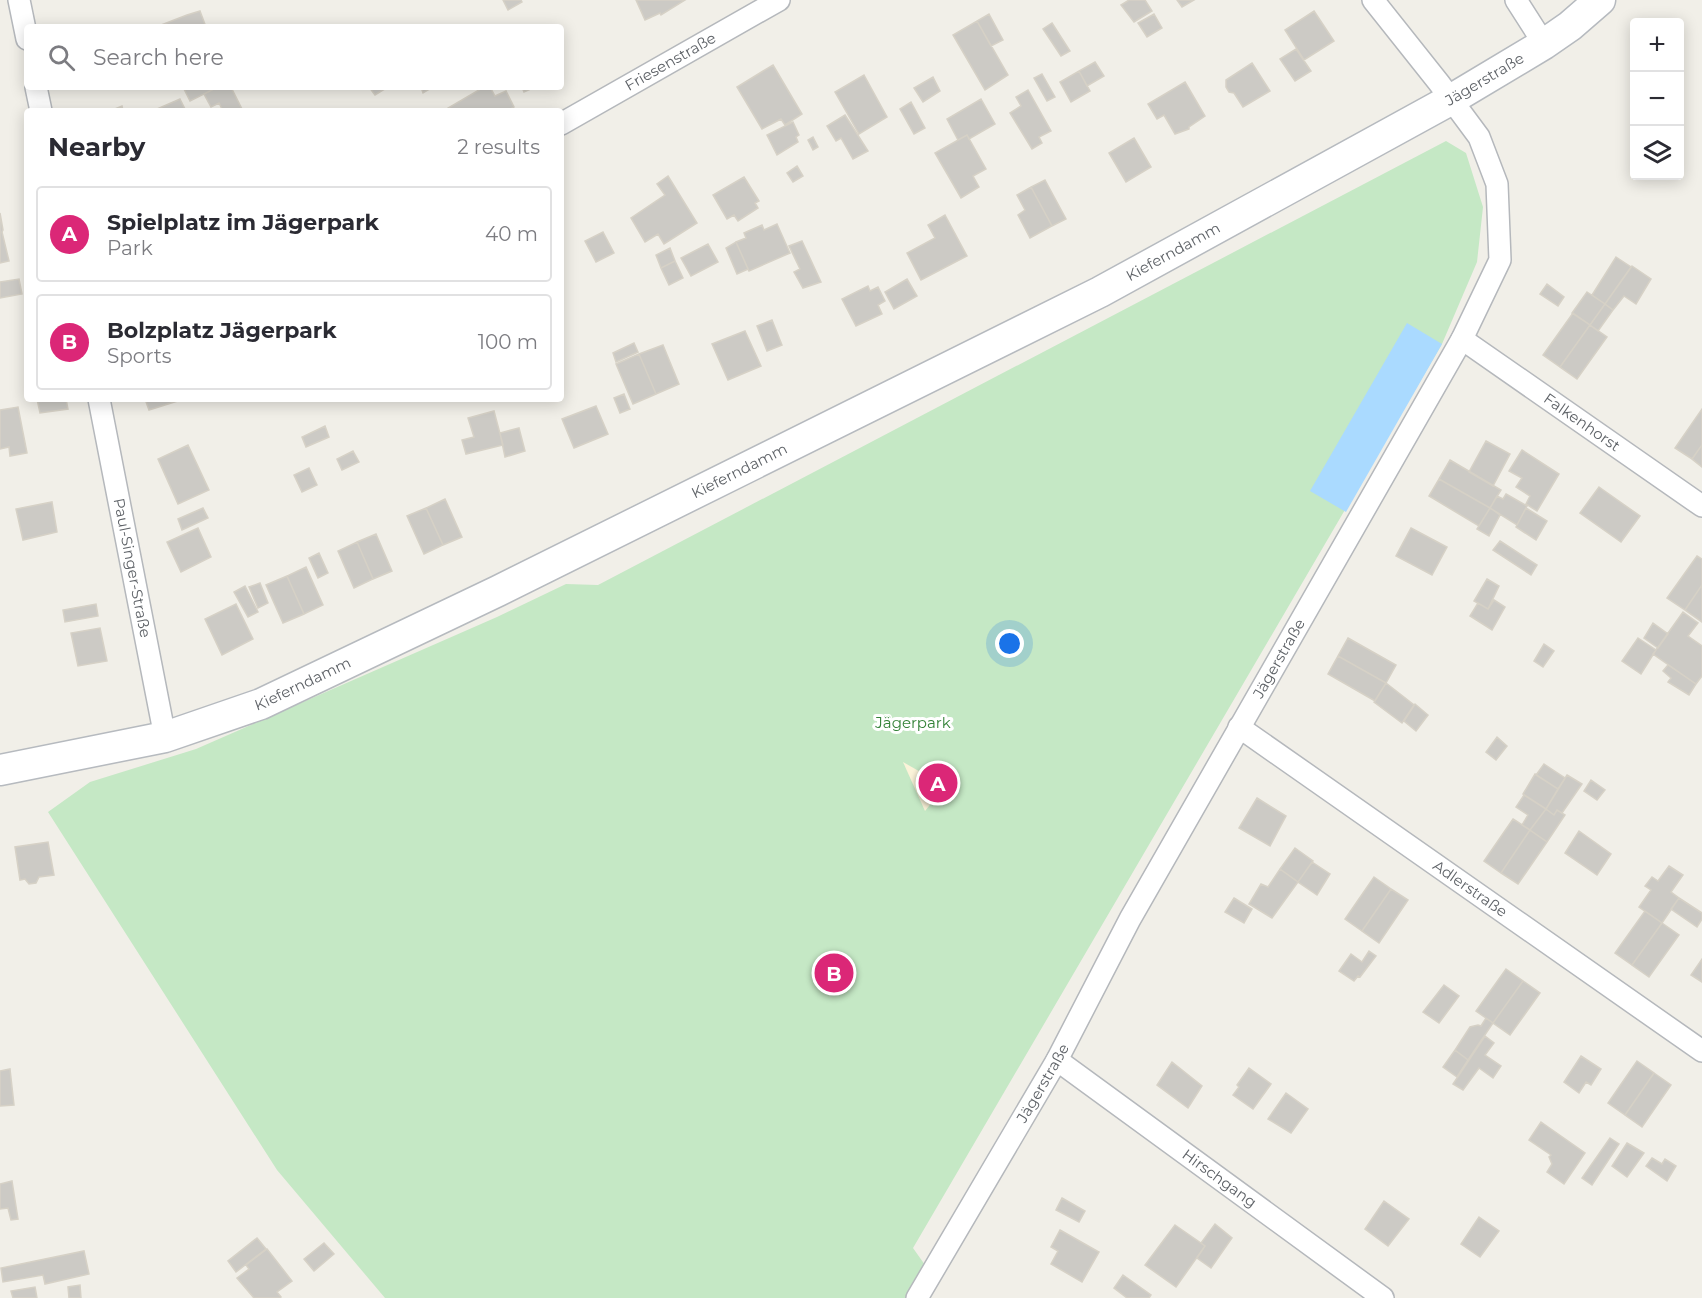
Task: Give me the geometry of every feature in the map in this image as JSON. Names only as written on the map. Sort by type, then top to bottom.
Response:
[{"type":"street","points":[[19,0],[24,24]]},
{"type":"street","name":"Friesenstraße","points":[[564,122],[779,0]]},
{"type":"street","points":[[1373,0],[1452,99]]},
{"type":"street","name":"Jägerstraße","points":[[1516,0],[1544,44]]},
{"type":"street","name":"Jägerstraße","points":[[917,1298],[1057,1060],[1130,919],[1462,339],[1500,260],[1497,184],[1479,137],[1452,99],[1544,44],[1570,26],[1600,0]]},
{"type":"street","points":[[37,90],[40,108]]},
{"type":"street","name":"Kieferndamm","points":[[0,770],[165,737],[261,704],[742,470],[1100,292],[1452,99]]},
{"type":"street","name":"Falkenhorst","points":[[1462,339],[1702,506]]},
{"type":"street","name":"Paul-Singer-Straße","points":[[100,402],[165,737]]},
{"type":"street","name":"Adlerstraße","points":[[1239,727],[1702,1051]]},
{"type":"street","name":"Hirschgang","points":[[1057,1060],[1383,1298]]},
{"type":"green space","name":"Jägerpark","points":[[1446,141],[1466,153],[1483,207],[1477,262],[1442,344],[913,1248],[925,1265],[905,1298],[385,1298],[277,1170],[48,812],[90,782],[196,749],[497,617],[566,584],[598,585]]},
{"type":"sand","points":[[903,762],[945,786],[925,811]]},
{"type":"water","points":[[1407,323],[1442,344],[1346,512],[1310,491]]},
{"type":"building","points":[[503,0],[521,0],[522,2],[508,10]]},
{"type":"building","points":[[636,0],[685,0],[661,15],[660,13],[645,20]]},
{"type":"building","points":[[1129,0],[1145,0],[1152,11],[1134,22],[1121,5]]},
{"type":"building","points":[[1177,0],[1194,0],[1182,7]]},
{"type":"building","points":[[200,11],[205,24],[164,24]]},
{"type":"building","points":[[1314,11],[1334,41],[1304,60],[1285,30]]},
{"type":"building","points":[[989,14],[1003,40],[991,46],[977,21]]},
{"type":"building","points":[[1154,14],[1162,28],[1147,37],[1138,23]]},
{"type":"building","points":[[977,21],[1008,75],[985,90],[953,35]]},
{"type":"building","points":[[1052,23],[1070,51],[1061,56],[1043,29]]},
{"type":"building","points":[[1296,49],[1311,71],[1295,81],[1280,59]]},
{"type":"building","points":[[1095,62],[1104,76],[1087,86],[1079,71]]},
{"type":"building","points":[[1252,63],[1270,91],[1243,107],[1234,93],[1229,92],[1226,80]]},
{"type":"building","points":[[773,65],[802,114],[785,125],[781,119],[762,129],[737,87]]},
{"type":"building","points":[[1079,71],[1090,91],[1071,102],[1060,82]]},
{"type":"building","points":[[1042,74],[1055,97],[1047,101],[1034,78]]},
{"type":"building","points":[[864,75],[887,117],[859,134],[835,92]]},
{"type":"building","points":[[933,77],[940,91],[923,102],[914,88]]},
{"type":"building","points":[[1185,82],[1205,116],[1189,129],[1175,134],[1164,115],[1157,119],[1148,104]]},
{"type":"building","points":[[184,90],[212,90],[190,101]]},
{"type":"building","points":[[212,90],[232,90],[242,108],[222,108],[219,103],[211,107],[204,94]]},
{"type":"building","points":[[371,90],[383,90],[375,95]]},
{"type":"building","points":[[479,90],[492,90],[495,96],[506,91],[514,107],[512,108],[448,108]]},
{"type":"building","points":[[1028,90],[1051,131],[1039,137],[1042,143],[1032,149],[1010,113],[1021,106],[1016,97]]},
{"type":"building","points":[[180,99],[184,108],[159,108]]},
{"type":"building","points":[[981,99],[995,124],[969,139],[967,135],[958,140],[947,119]]},
{"type":"building","points":[[911,102],[925,128],[914,134],[900,109]]},
{"type":"building","points":[[845,115],[868,151],[853,159],[841,138],[836,141],[827,126]]},
{"type":"building","points":[[793,122],[799,135],[796,137],[798,142],[777,155],[767,135]]},
{"type":"building","points":[[967,135],[986,169],[973,176],[979,187],[961,198],[935,153]]},
{"type":"building","points":[[813,137],[818,147],[813,150],[808,140]]},
{"type":"building","points":[[1134,138],[1151,167],[1126,182],[1109,153]]},
{"type":"building","points":[[797,166],[803,176],[793,182],[787,173]]},
{"type":"building","points":[[668,176],[697,223],[664,244],[658,234],[645,242],[631,218],[665,195],[657,184]]},
{"type":"building","points":[[744,177],[759,201],[755,203],[758,208],[738,221],[734,215],[727,219],[713,195]]},
{"type":"building","points":[[1045,180],[1066,219],[1052,226],[1031,187]]},
{"type":"building","points":[[1031,187],[1052,226],[1030,238],[1018,215],[1025,210],[1017,195]]},
{"type":"building","points":[[0,213],[9,261],[0,263]]},
{"type":"building","points":[[945,215],[967,256],[921,280],[907,253],[935,238],[928,225]]},
{"type":"building","points":[[777,224],[790,253],[749,271],[736,242],[746,238],[744,233],[762,225],[764,230]]},
{"type":"building","points":[[603,232],[614,253],[596,262],[585,241]]},
{"type":"building","points":[[802,241],[821,282],[803,288],[794,272],[800,269],[789,246]]},
{"type":"building","points":[[736,242],[748,269],[737,274],[726,248]]},
{"type":"building","points":[[708,244],[718,262],[691,276],[681,258]]},
{"type":"building","points":[[670,248],[675,261],[661,268],[656,255]]},
{"type":"building","points":[[1616,257],[1631,267],[1605,304],[1592,295]]},
{"type":"building","points":[[675,261],[683,278],[669,285],[661,268]]},
{"type":"building","points":[[1632,266],[1651,279],[1636,304],[1624,296],[1613,310],[1605,304]]},
{"type":"building","points":[[19,279],[22,294],[0,298],[0,282]]},
{"type":"building","points":[[907,279],[917,296],[894,309],[885,292]]},
{"type":"building","points":[[1547,284],[1564,297],[1558,306],[1540,294]]},
{"type":"building","points":[[868,286],[870,291],[878,287],[885,301],[878,305],[882,314],[856,326],[842,299]]},
{"type":"building","points":[[1587,292],[1605,304],[1590,325],[1572,313]]},
{"type":"building","points":[[1605,304],[1613,310],[1598,331],[1590,325]]},
{"type":"building","points":[[1573,313],[1590,325],[1560,367],[1543,355]]},
{"type":"building","points":[[772,320],[782,345],[767,351],[757,326]]},
{"type":"building","points":[[1590,325],[1607,337],[1577,379],[1560,367]]},
{"type":"building","points":[[745,331],[761,366],[728,380],[712,344]]},
{"type":"building","points":[[634,343],[638,352],[616,362],[613,353]]},
{"type":"building","points":[[663,345],[679,384],[656,394],[639,354]]},
{"type":"building","points":[[639,354],[656,394],[633,404],[616,364]]},
{"type":"building","points":[[624,394],[630,409],[620,413],[614,398]]},
{"type":"building","points":[[38,402],[67,402],[68,409],[40,413]]},
{"type":"building","points":[[146,402],[174,402],[149,410]]},
{"type":"building","points":[[596,406],[608,434],[574,448],[562,419]]},
{"type":"building","points":[[18,407],[27,453],[10,456],[9,447],[0,449],[0,410]]},
{"type":"building","points":[[1702,409],[1702,445],[1692,459],[1675,448]]},
{"type":"building","points":[[494,411],[503,445],[466,454],[462,440],[474,437],[468,418]]},
{"type":"building","points":[[325,426],[329,437],[306,447],[302,437]]},
{"type":"building","points":[[519,428],[525,451],[505,457],[500,433]]},
{"type":"building","points":[[1486,441],[1510,454],[1493,486],[1469,472]]},
{"type":"building","points":[[188,445],[209,490],[178,504],[158,459]]},
{"type":"building","points":[[1702,445],[1702,467],[1692,459]]},
{"type":"building","points":[[1522,450],[1559,474],[1537,511],[1526,504],[1530,496],[1516,487],[1522,478],[1509,471]]},
{"type":"building","points":[[353,451],[359,462],[342,470],[337,459]]},
{"type":"building","points":[[1450,460],[1501,490],[1490,508],[1439,479]]},
{"type":"building","points":[[309,468],[317,485],[302,492],[294,475]]},
{"type":"building","points":[[1439,479],[1490,508],[1479,526],[1429,496]]},
{"type":"building","points":[[1599,487],[1640,516],[1621,542],[1580,513]]},
{"type":"building","points":[[1506,494],[1527,506],[1517,525],[1490,508],[1497,496],[1503,499]]},
{"type":"building","points":[[445,499],[462,537],[443,545],[426,508]]},
{"type":"building","points":[[52,502],[57,532],[23,540],[16,509]]},
{"type":"building","points":[[203,508],[208,518],[182,530],[178,519]]},
{"type":"building","points":[[426,508],[443,545],[424,554],[407,516]]},
{"type":"building","points":[[1490,508],[1500,515],[1489,536],[1477,529]]},
{"type":"building","points":[[1526,508],[1547,521],[1536,540],[1516,527]]},
{"type":"building","points":[[198,528],[211,557],[181,572],[167,542]]},
{"type":"building","points":[[1411,528],[1447,547],[1432,575],[1396,556]]},
{"type":"building","points":[[376,534],[392,571],[373,579],[357,542]]},
{"type":"building","points":[[1500,541],[1537,565],[1531,575],[1493,550]]},
{"type":"building","points":[[357,542],[373,579],[354,588],[338,551]]},
{"type":"building","points":[[319,553],[328,573],[318,578],[309,558]]},
{"type":"building","points":[[1697,556],[1702,559],[1702,585],[1685,610],[1667,598]]},
{"type":"building","points":[[306,567],[323,605],[304,614],[287,576]]},
{"type":"building","points":[[287,576],[304,614],[283,623],[266,585]]},
{"type":"building","points":[[1487,579],[1499,586],[1488,609],[1474,601]]},
{"type":"building","points":[[260,583],[268,603],[258,608],[249,587]]},
{"type":"building","points":[[1702,585],[1702,622],[1685,610]]},
{"type":"building","points":[[245,586],[258,612],[248,617],[234,592]]},
{"type":"building","points":[[1494,600],[1505,607],[1492,630],[1470,616],[1478,603],[1488,609]]},
{"type":"building","points":[[96,604],[98,616],[65,622],[63,610]]},
{"type":"building","points":[[236,604],[253,639],[222,655],[205,619]]},
{"type":"building","points":[[1683,612],[1698,623],[1688,636],[1702,646],[1702,676],[1696,684],[1653,654]]},
{"type":"building","points":[[1653,623],[1668,634],[1658,648],[1644,638]]},
{"type":"building","points":[[100,628],[107,661],[78,666],[71,633]]},
{"type":"building","points":[[1348,638],[1396,665],[1386,683],[1338,656]]},
{"type":"building","points":[[1638,638],[1656,650],[1641,674],[1622,661]]},
{"type":"building","points":[[1544,644],[1554,651],[1543,667],[1534,661]]},
{"type":"building","points":[[1338,656],[1386,683],[1375,701],[1328,674]]},
{"type":"building","points":[[1668,665],[1696,684],[1689,695],[1668,682],[1671,678],[1663,671]]},
{"type":"building","points":[[1386,683],[1414,705],[1402,723],[1374,702]]},
{"type":"building","points":[[1415,704],[1428,715],[1416,731],[1404,721]]},
{"type":"building","points":[[1497,737],[1507,746],[1496,760],[1486,752]]},
{"type":"building","points":[[1544,764],[1565,778],[1558,789],[1536,775]]},
{"type":"building","points":[[1535,774],[1558,789],[1546,809],[1523,794]]},
{"type":"building","points":[[1567,775],[1582,784],[1562,813],[1557,810],[1554,815],[1546,809]]},
{"type":"building","points":[[1591,780],[1605,790],[1597,800],[1584,791]]},
{"type":"building","points":[[1524,795],[1546,809],[1530,830],[1522,825],[1528,815],[1516,807]]},
{"type":"building","points":[[1257,798],[1286,816],[1270,846],[1239,828]]},
{"type":"building","points":[[1546,809],[1554,815],[1557,810],[1565,815],[1547,842],[1530,830]]},
{"type":"building","points":[[1513,819],[1530,830],[1501,873],[1484,861]]},
{"type":"building","points":[[1530,830],[1547,842],[1518,884],[1501,873]]},
{"type":"building","points":[[1579,831],[1611,854],[1597,875],[1565,853]]},
{"type":"building","points":[[48,842],[54,875],[39,877],[36,883],[29,884],[25,879],[20,880],[15,847]]},
{"type":"building","points":[[1295,848],[1313,861],[1298,882],[1280,869]]},
{"type":"building","points":[[1312,862],[1330,874],[1317,895],[1298,882]]},
{"type":"building","points":[[1669,866],[1683,875],[1671,892],[1679,898],[1662,923],[1639,907],[1651,890],[1645,886],[1652,877],[1658,881]]},
{"type":"building","points":[[1280,869],[1298,882],[1272,918],[1249,904],[1261,884],[1268,887]]},
{"type":"building","points":[[1374,877],[1391,889],[1362,931],[1345,919]]},
{"type":"building","points":[[1391,889],[1408,900],[1379,943],[1362,931]]},
{"type":"building","points":[[1234,898],[1252,909],[1244,923],[1225,912]]},
{"type":"building","points":[[1679,898],[1702,913],[1702,919],[1697,927],[1671,909]]},
{"type":"building","points":[[1645,911],[1662,923],[1632,965],[1615,953]]},
{"type":"building","points":[[1662,923],[1679,935],[1649,977],[1632,965]]},
{"type":"building","points":[[1369,951],[1376,956],[1360,977],[1358,976],[1354,981],[1339,971],[1351,954],[1362,962]]},
{"type":"building","points":[[1702,959],[1702,982],[1691,975]]},
{"type":"building","points":[[1506,969],[1523,981],[1493,1023],[1476,1011]]},
{"type":"building","points":[[1523,981],[1540,993],[1510,1035],[1493,1023]]},
{"type":"building","points":[[1444,985],[1459,996],[1439,1023],[1423,1012]]},
{"type":"building","points":[[1486,1018],[1493,1023],[1468,1060],[1455,1050],[1470,1027],[1481,1026]]},
{"type":"building","points":[[1485,1036],[1494,1043],[1485,1055],[1501,1066],[1493,1078],[1479,1068],[1463,1090],[1453,1084]]},
{"type":"building","points":[[1455,1050],[1468,1060],[1457,1077],[1443,1067]]},
{"type":"building","points":[[1581,1056],[1601,1069],[1591,1085],[1586,1082],[1579,1093],[1564,1082]]},
{"type":"building","points":[[1637,1061],[1654,1073],[1625,1115],[1608,1103]]},
{"type":"building","points":[[1172,1062],[1202,1086],[1188,1108],[1157,1085]]},
{"type":"building","points":[[1249,1068],[1271,1084],[1253,1109],[1233,1095]]},
{"type":"building","points":[[10,1069],[14,1105],[0,1106],[0,1071]]},
{"type":"building","points":[[1654,1073],[1671,1085],[1642,1127],[1625,1115]]},
{"type":"building","points":[[1286,1093],[1308,1109],[1291,1133],[1268,1119]]},
{"type":"building","points":[[1541,1122],[1585,1153],[1564,1184],[1547,1172],[1552,1164],[1549,1157],[1551,1155],[1529,1140]]},
{"type":"building","points":[[1610,1138],[1619,1144],[1592,1185],[1582,1178]]},
{"type":"building","points":[[1627,1143],[1644,1153],[1627,1177],[1612,1166]]},
{"type":"building","points":[[1652,1158],[1662,1164],[1665,1159],[1676,1166],[1667,1181],[1646,1166]]},
{"type":"building","points":[[12,1181],[18,1219],[11,1220],[8,1208],[0,1209],[0,1184]]},
{"type":"building","points":[[1062,1198],[1085,1211],[1079,1222],[1056,1210]]},
{"type":"building","points":[[1384,1201],[1409,1219],[1388,1246],[1365,1229]]},
{"type":"building","points":[[1479,1217],[1499,1231],[1480,1257],[1461,1244]]},
{"type":"building","points":[[1215,1224],[1232,1238],[1211,1268],[1197,1258],[1205,1246],[1201,1243]]},
{"type":"building","points":[[1175,1225],[1205,1246],[1176,1287],[1145,1265]]},
{"type":"building","points":[[1060,1230],[1099,1252],[1082,1282],[1051,1264],[1058,1251],[1051,1247]]},
{"type":"building","points":[[257,1238],[266,1249],[236,1272],[228,1261]]},
{"type":"building","points":[[324,1243],[334,1254],[314,1271],[304,1259]]},
{"type":"building","points":[[267,1249],[292,1281],[277,1292],[280,1298],[254,1298],[237,1278],[249,1269],[246,1265]]},
{"type":"building","points":[[84,1251],[89,1274],[45,1284],[43,1275],[3,1282],[1,1268]]},
{"type":"building","points":[[1123,1275],[1151,1295],[1149,1298],[1127,1298],[1114,1288]]},
{"type":"building","points":[[80,1285],[81,1298],[69,1298],[68,1287]]},
{"type":"building","points":[[35,1287],[37,1298],[13,1298],[11,1291]]},
{"type":"place","name":"Spielplatz im Jägerpark","points":[[938,783]]},
{"type":"place","name":"Bolzplatz Jägerpark","points":[[834,973]]}]
